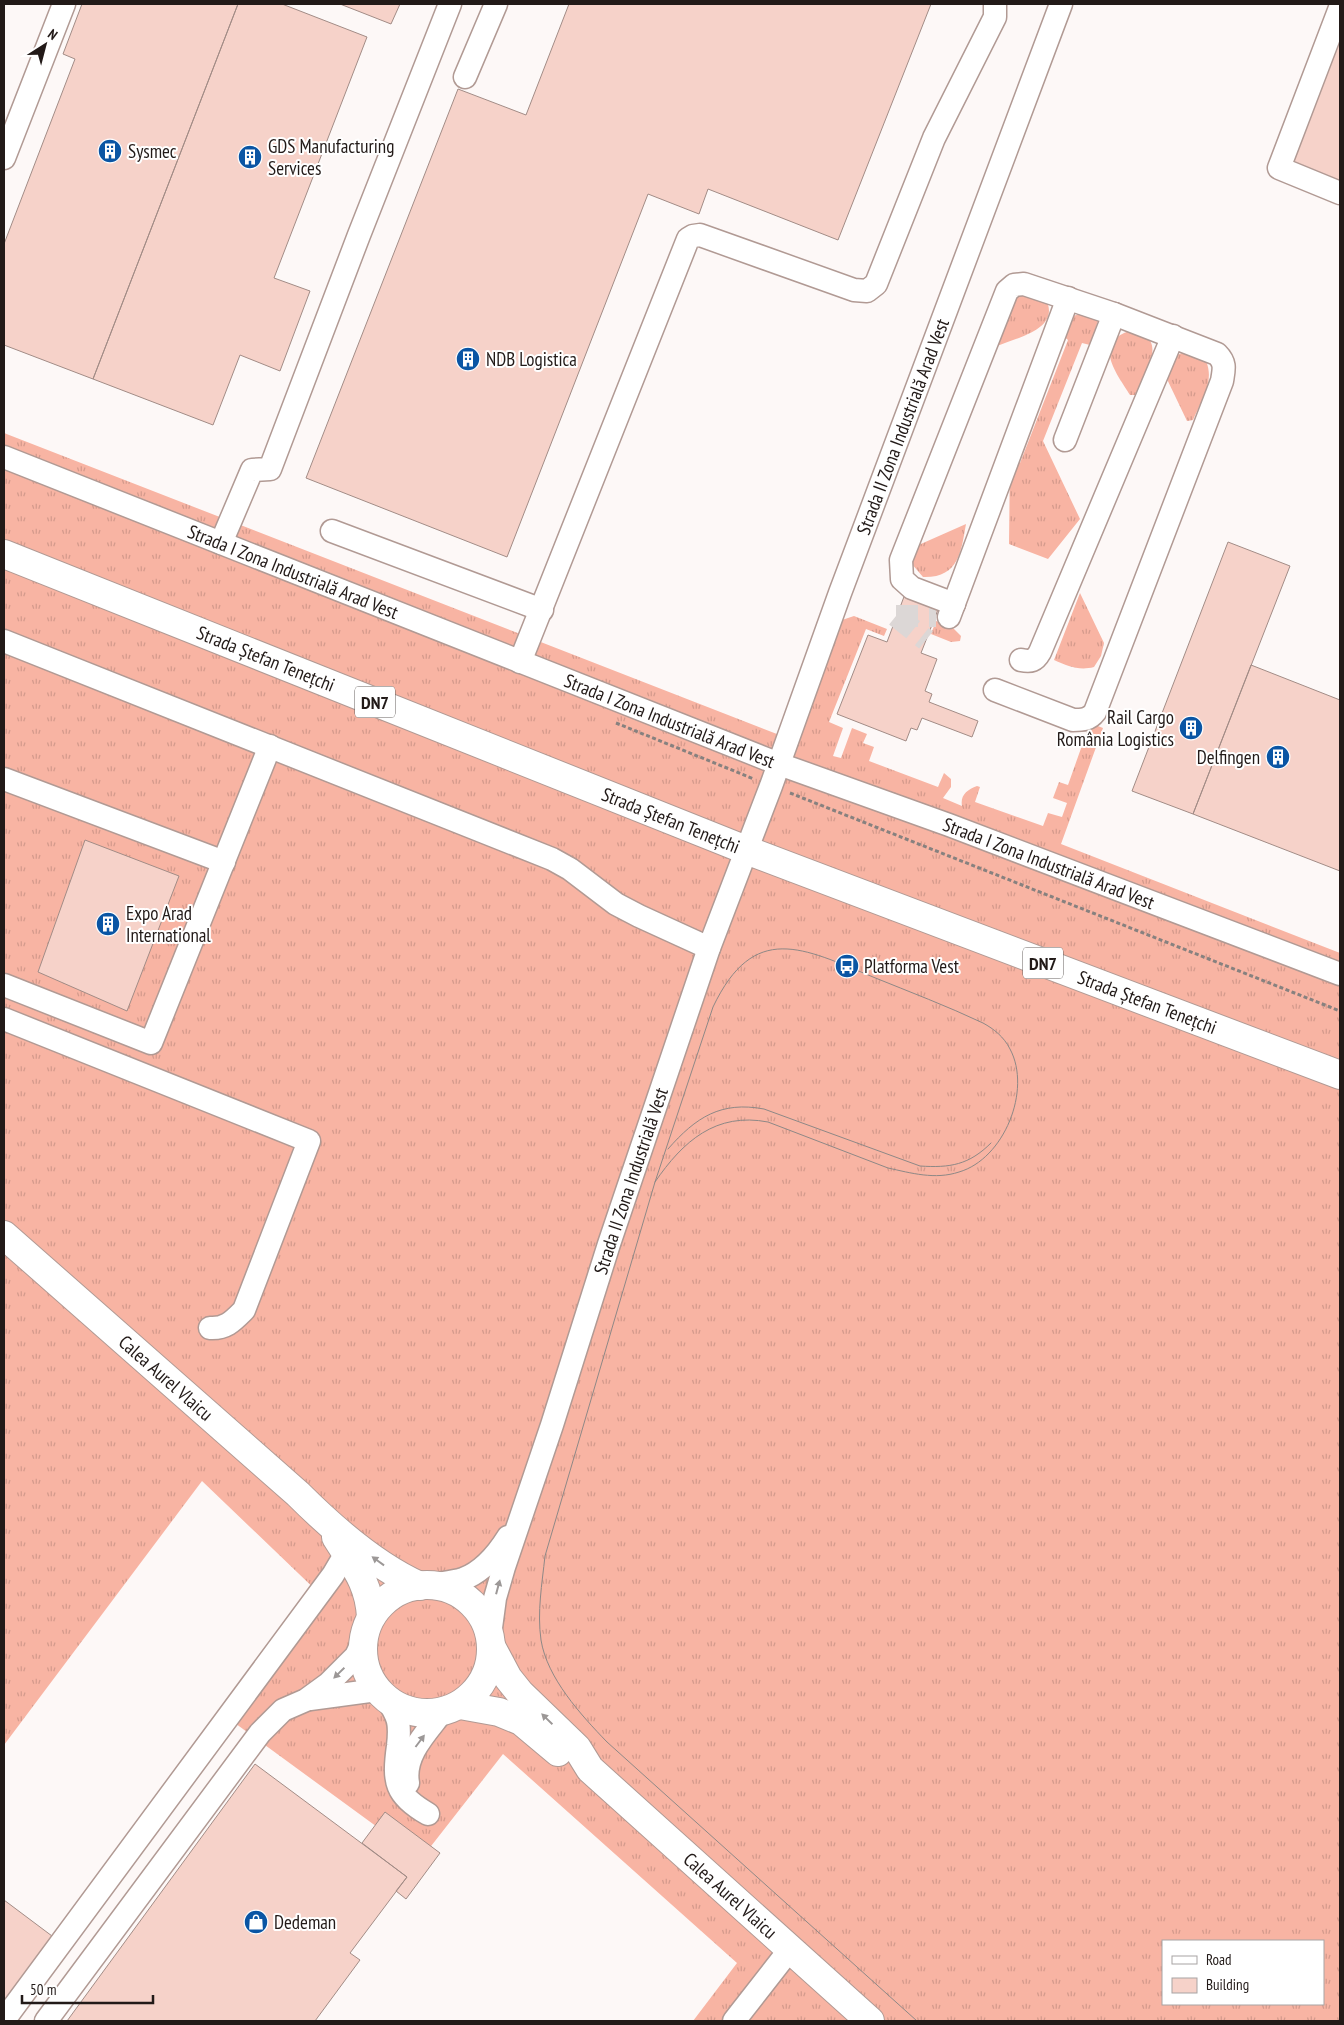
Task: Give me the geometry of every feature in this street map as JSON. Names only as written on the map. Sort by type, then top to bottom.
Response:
[{"type":"main road","name":"Strada Ștefan Tenețchi","points":[[4,554],[746,850],[1340,1075]]},
{"type":"main road","name":"Calea Aurel Vlaicu","points":[[4,1235],[200,1406],[298,1494],[327,1523],[398,1576],[426,1586],[454,1591],[470,1602],[483,1617],[491,1641],[508,1678],[520,1693],[577,1748],[590,1769],[870,2021]]},
{"type":"main road","name":"Calea Aurel Vlaicu","points":[[327,1523],[366,1585],[370,1599],[364,1662],[372,1683],[383,1695],[405,1710],[423,1714],[451,1709],[499,1712],[521,1721],[568,1760],[590,1769]]},
{"type":"main road","points":[[367,1628],[381,1604],[394,1594],[409,1588],[426,1586]]},
{"type":"main road","points":[[451,1709],[478,1690],[488,1670],[491,1641]]},
{"type":"street","points":[[4,158],[64,4]]},
{"type":"street","points":[[221,544],[252,470],[270,469],[450,4]]},
{"type":"street","points":[[465,77],[496,4]]},
{"type":"street","points":[[520,662],[688,239],[700,235],[854,290],[867,291],[876,284],[934,138],[995,16],[995,4]]},
{"type":"street","name":"Strada II Zona Industrială Arad Vest","points":[[746,850],[840,593],[1061,4]]},
{"type":"street","points":[[1340,8],[1279,168],[1340,193]]},
{"type":"street","points":[[995,690],[1073,720],[1084,720],[1092,717],[1222,380],[1223,360],[1217,354],[1114,314],[1068,298],[1024,284],[1014,285],[1007,290],[901,560],[902,579],[912,588],[951,611],[1068,298]]},
{"type":"street","points":[[1065,440],[1114,314]]},
{"type":"street","points":[[1021,660],[1030,662],[1036,659],[1040,652],[1172,336]]},
{"type":"street","name":"Strada I Zona Industrială Arad Vest","points":[[4,457],[779,764],[958,828],[1340,974]]},
{"type":"street","points":[[332,531],[542,610]]},
{"type":"street","points":[[4,641],[552,859],[570,869],[616,904],[709,948]]},
{"type":"street","points":[[4,985],[151,1043],[270,746]]},
{"type":"street","points":[[4,779],[224,862]]},
{"type":"street","name":"Strada II Zona Industrială Vest","points":[[491,1641],[495,1598],[504,1567],[608,1244],[709,948],[746,850]]},
{"type":"street","points":[[4,1019],[309,1141],[244,1310],[232,1322],[221,1328],[210,1328]]},
{"type":"street","name":"Strada II Zona Industrială Vest","points":[[426,1586],[464,1579],[482,1566],[500,1551],[523,1512]]},
{"type":"street","points":[[4,2020],[333,1575],[346,1553]]},
{"type":"street","points":[[46,2021],[260,1733],[283,1710],[306,1700],[343,1670],[356,1656],[367,1628]]},
{"type":"street","points":[[306,1700],[383,1695],[398,1719],[399,1737],[395,1769],[397,1782],[402,1795],[414,1806],[428,1814],[410,1792],[406,1773],[415,1746],[451,1709]]},
{"type":"street","points":[[734,2021],[791,1948]]},
{"type":"green space","points":[[1016,291],[1044,296],[1049,307],[1048,316],[1044,324],[1036,330],[997,346]]},
{"type":"green space","points":[[1080,314],[1099,318],[1090,345],[1082,343],[1043,441],[1080,519],[1048,559],[1009,544],[1010,460],[1020,463],[1068,340],[1062,335],[1069,317]]},
{"type":"green space","points":[[1129,331],[1147,337],[1152,349],[1152,357],[1135,395],[1130,395],[1119,378],[1111,360],[1110,351],[1112,344],[1118,337]]},
{"type":"green space","points":[[1188,352],[1206,361],[1209,376],[1206,391],[1193,420],[1187,421],[1165,375],[1170,362],[1175,356]]},
{"type":"green space","points":[[4,433],[795,741],[839,621],[854,616],[887,629],[884,636],[866,629],[829,722],[843,728],[833,756],[841,758],[852,728],[867,734],[863,743],[874,747],[869,761],[938,787],[944,773],[951,779],[951,787],[943,798],[962,806],[962,799],[965,793],[977,786],[980,787],[975,802],[1043,826],[1048,813],[1062,817],[1067,803],[1053,798],[1059,782],[1068,785],[1090,723],[1103,728],[1061,844],[1340,953],[1340,2021],[693,2021],[737,1963],[503,1754],[421,1859],[232,1721],[324,1598],[202,1481],[4,1745]]},
{"type":"green space","points":[[966,524],[960,553],[951,568],[935,576],[923,577],[911,563],[914,547]]},
{"type":"green space","points":[[1080,593],[1104,643],[1101,656],[1094,667],[1089,668],[1074,667],[1054,660]]},
{"type":"green space","points":[[936,621],[953,628],[961,636],[960,641],[951,642],[931,634]]},
{"type":"building","name":"Sysmec","points":[[82,4],[238,4],[93,379],[4,345],[4,244],[75,59],[63,54]]},
{"type":"building","name":"GDS Manufacturing Services","points":[[238,4],[282,4],[367,37],[274,278],[310,291],[280,371],[240,355],[213,425],[93,379]]},
{"type":"building","points":[[340,4],[400,4],[391,24]]},
{"type":"building","name":"NDB Logistica","points":[[569,4],[931,4],[838,240],[708,189],[699,214],[648,194],[507,557],[306,478],[458,89],[526,115]]},
{"type":"building","points":[[1340,33],[1340,185],[1290,166]]},
{"type":"building","name":"Rail Cargo România Logistics","points":[[1228,542],[1290,566],[1193,814],[1132,791]]},
{"type":"building","points":[[905,594],[939,607],[921,653],[937,659],[925,691],[932,694],[929,702],[978,721],[972,737],[922,718],[917,730],[911,728],[906,741],[837,714],[868,635],[887,642]]},
{"type":"building","name":"Delfingen","points":[[1251,665],[1340,700],[1340,871],[1193,814]]},
{"type":"building","name":"Expo Arad International","points":[[85,840],[179,876],[127,1011],[38,972]]},
{"type":"building","name":"Dedeman","points":[[255,1764],[407,1877],[350,1953],[360,1960],[315,2021],[67,2021]]},
{"type":"building","points":[[385,1812],[440,1853],[406,1899],[396,1891],[407,1877],[362,1843]]},
{"type":"building","points":[[4,1900],[56,1939],[4,2009]]},
{"type":"tunnel","points":[[896,616],[936,616]]},
{"type":"tunnel","points":[[896,616],[926,640]]},
{"type":"tram line","points":[[655,1182],[677,1154],[702,1133],[732,1121],[749,1120],[768,1122],[888,1168],[932,1176],[959,1172],[975,1165],[989,1153],[1001,1138],[1010,1121],[1015,1103],[1018,1084],[1016,1066],[1010,1049],[1002,1037],[983,1023],[824,957],[802,951],[782,949],[763,952],[745,962],[729,980],[713,1007],[655,1182],[545,1556],[541,1588],[540,1630],[544,1654],[558,1682],[576,1708],[607,1742],[917,2021]]},
{"type":"tram line","points":[[668,1149],[699,1120],[710,1114],[735,1107],[764,1109],[920,1166],[959,1164],[975,1156],[991,1143]]},
{"type":"place","name":"Sysmec","points":[[110,151]]},
{"type":"place","name":"GDS Manufacturing Services","points":[[250,157]]},
{"type":"place","name":"NDB Logistica","points":[[468,359]]},
{"type":"place","name":"Rail Cargo România Logistics","points":[[1191,728]]},
{"type":"place","name":"Delfingen","points":[[1278,757]]},
{"type":"place","name":"Expo Arad International","points":[[108,924]]},
{"type":"place","name":"Platforma Vest","points":[[847,966]]},
{"type":"place","name":"Dedeman","points":[[256,1922]]}]
